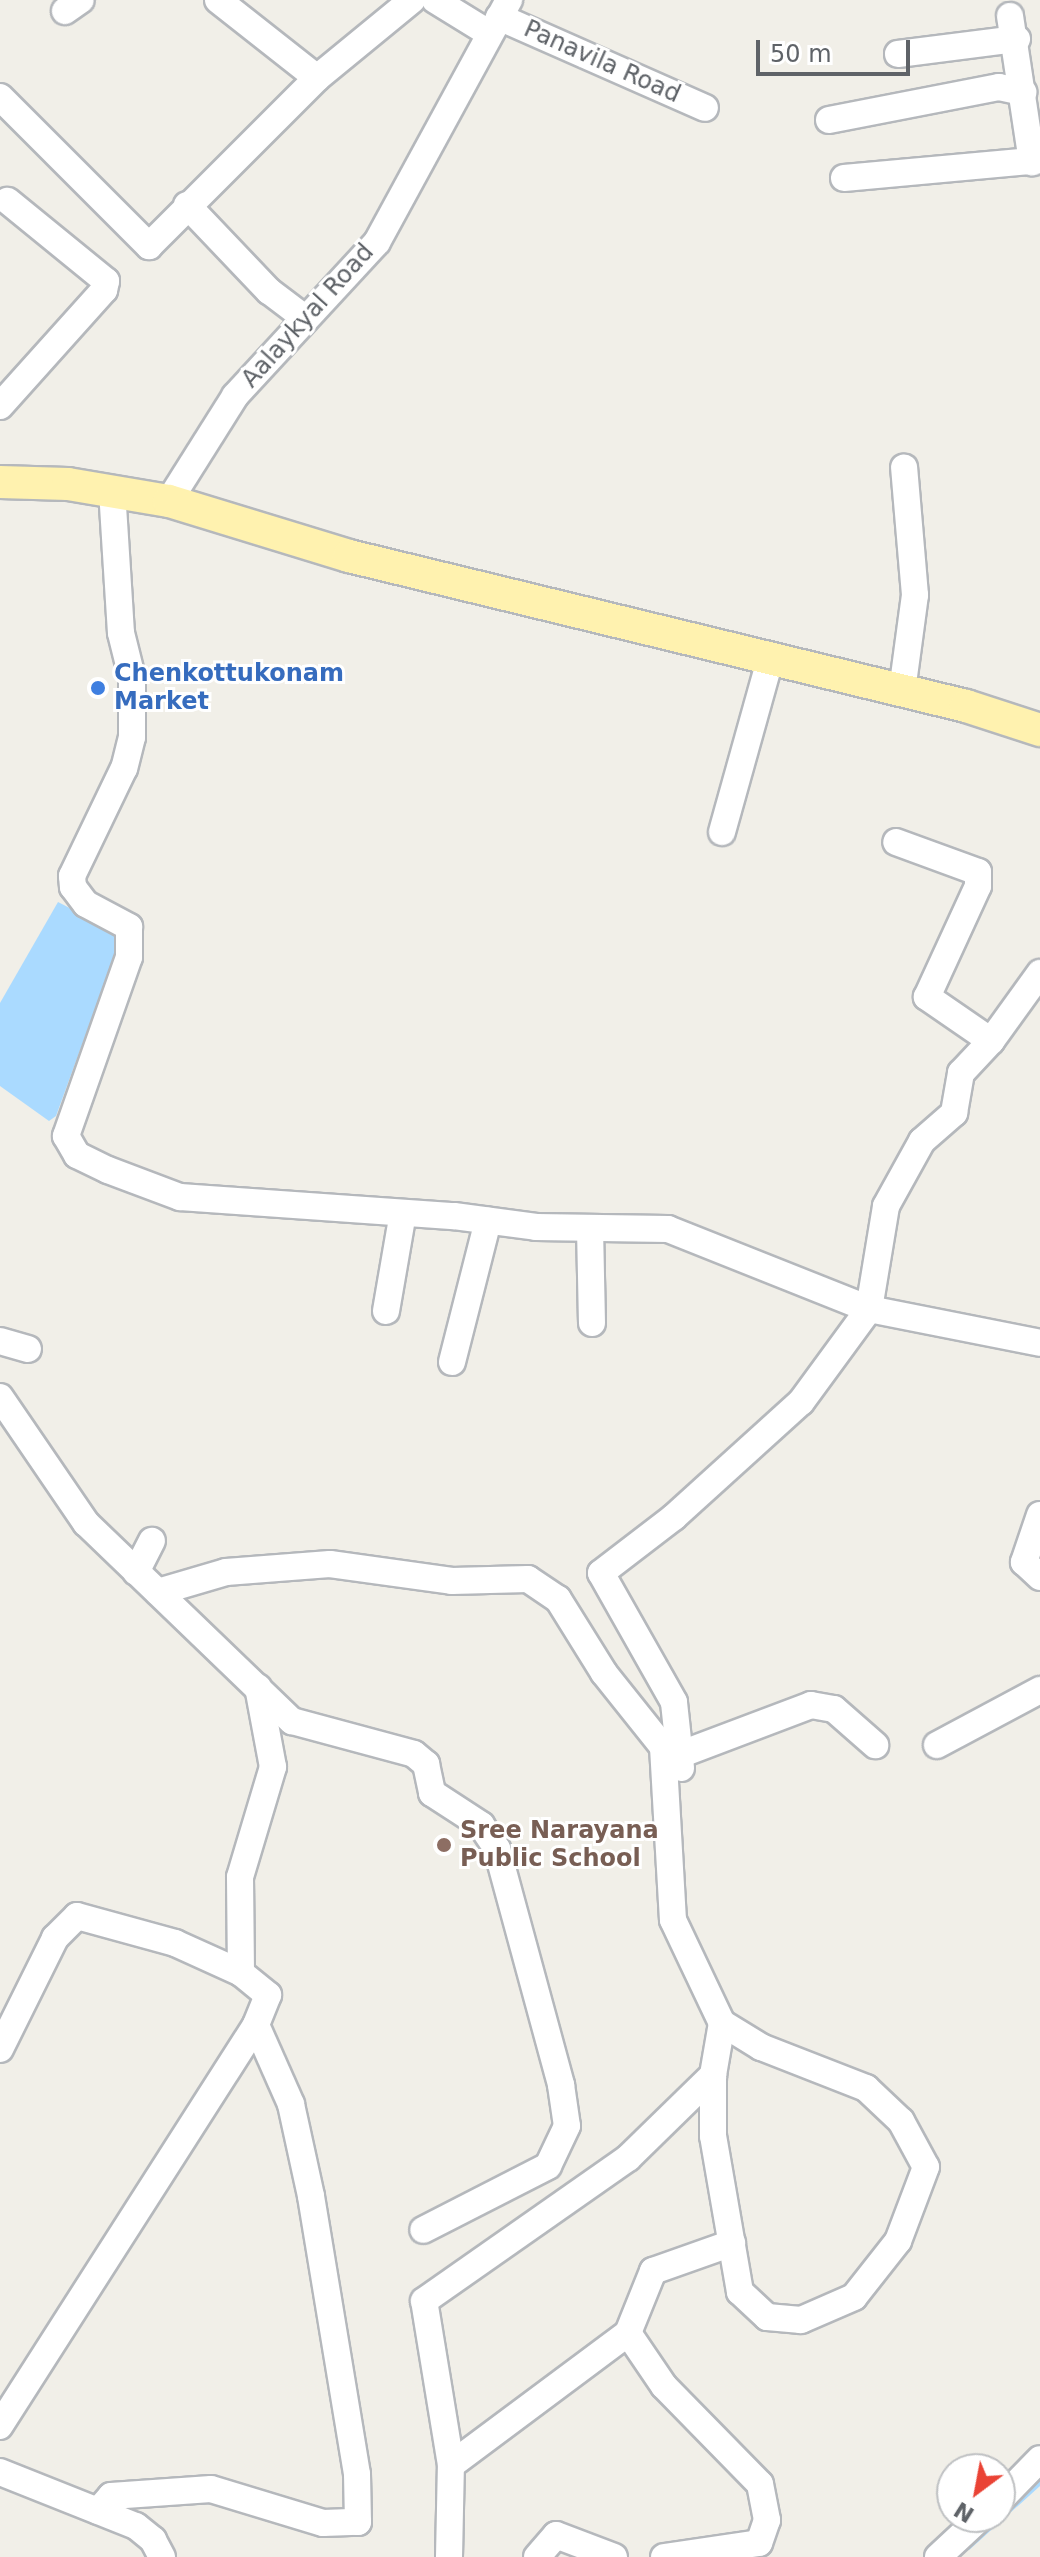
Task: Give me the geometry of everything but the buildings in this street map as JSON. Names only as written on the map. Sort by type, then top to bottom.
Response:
[{"type":"main road","points":[[0,482],[112,490],[169,501],[349,556],[902,691],[1040,730]]},
{"type":"street","points":[[218,0],[317,78]]},
{"type":"street","points":[[0,97],[149,246],[317,78],[412,0]]},
{"type":"street","name":"Panavila Road","points":[[435,0],[498,16],[705,108]]},
{"type":"street","name":"Aalaykyal Road","points":[[169,501],[235,396],[377,242],[498,16]]},
{"type":"street","points":[[844,178],[1036,161],[1014,28],[898,54]]},
{"type":"street","points":[[829,120],[999,87],[1023,92]]},
{"type":"street","points":[[0,406],[104,290],[106,281],[8,201]]},
{"type":"street","points":[[187,205],[269,291],[306,319]]},
{"type":"street","points":[[902,691],[915,595],[904,467]]},
{"type":"street","points":[[112,490],[121,633],[132,677],[132,737],[124,768],[72,876],[73,887],[86,904],[129,927],[129,957],[66,1136],[77,1155],[180,1197],[590,1228],[668,1229],[869,1309],[1040,1343]]},
{"type":"street","points":[[722,832],[770,660]]},
{"type":"street","points":[[896,842],[978,872],[974,896],[927,997],[991,1041]]},
{"type":"street","points":[[684,1804],[674,1702],[601,1573],[674,1517],[801,1402],[869,1309],[886,1206],[922,1141],[954,1113],[961,1073],[991,1041],[1040,973]]},
{"type":"street","points":[[386,1311],[403,1213]]},
{"type":"street","points":[[452,1362],[488,1221]]},
{"type":"street","points":[[590,1228],[592,1323]]},
{"type":"street","points":[[0,1341],[28,1349]]},
{"type":"street","points":[[0,1397],[86,1523],[292,1721],[414,1754],[426,1764],[432,1793],[481,1825],[497,1849],[561,2085],[567,2126],[548,2166],[423,2230]]},
{"type":"street","points":[[1040,1515],[1024,1562],[1040,1577]]},
{"type":"street","points":[[136,1572],[152,1541]]},
{"type":"street","points":[[158,1592],[226,1572],[330,1564],[452,1581],[528,1579],[545,1587],[663,1747],[673,1920],[722,2023],[761,2047],[866,2088],[901,2121],[926,2167],[898,2241],[854,2297],[801,2320],[767,2317],[740,2292],[713,2136],[713,2075],[722,2023]]},
{"type":"street","points":[[241,1973],[240,1877],[273,1767],[258,1687]]},
{"type":"street","points":[[937,1745],[1040,1690]]},
{"type":"street","points":[[679,1755],[811,1705],[834,1709],[875,1745]]},
{"type":"street","points":[[0,2426],[256,2025],[268,1995],[241,1973],[150,1935],[77,1916],[55,1938],[2,2040]]},
{"type":"street","points":[[98,2511],[111,2496],[211,2489],[323,2523],[358,2522],[357,2474],[311,2196],[291,2104],[256,2025]]},
{"type":"street","points":[[449,2557],[451,2465],[424,2301],[628,2158],[713,2075]]},
{"type":"street","points":[[451,2465],[628,2333],[653,2271],[732,2243]]},
{"type":"street","points":[[628,2333],[664,2386],[760,2484],[767,2520],[759,2543],[664,2557]]},
{"type":"street","points":[[1016,2484],[1040,2459]]},
{"type":"street","points":[[0,2472],[136,2526],[153,2540],[162,2557]]},
{"type":"street","points":[[938,2557],[964,2533]]},
{"type":"street","points":[[537,2557],[556,2535],[614,2557]]},
{"type":"water","points":[[58,902],[122,935],[56,1116],[49,1121],[0,1086],[0,1003]]},
{"type":"waterway","points":[[968,2547],[1040,2482]]},
{"type":"place","name":"Chenkottukonam Market","points":[[98,688]]},
{"type":"place","name":"Sree Narayana Public School","points":[[444,1845]]}]
